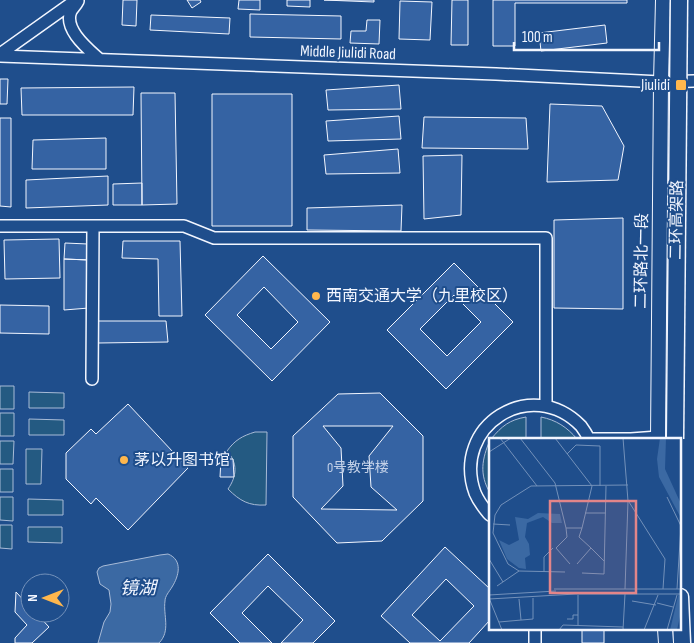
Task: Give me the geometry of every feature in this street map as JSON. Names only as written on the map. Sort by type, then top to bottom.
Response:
[{"type":"highway","name":"二环高架路","points":[[675,438],[679,0]]},
{"type":"highway","points":[[681,630],[682,643]]},
{"type":"main road","name":"二环路北一段","points":[[658,438],[663,0]]},
{"type":"main road","points":[[665,630],[666,643]]},
{"type":"street","points":[[0,55],[78,0]]},
{"type":"street","points":[[78,0],[70,13],[70,24],[79,40],[99,59]]},
{"type":"street","name":"Middle Jiulidi Road","points":[[0,55],[661,82],[694,81]]},
{"type":"street","points":[[0,226],[184,226],[214,238],[546,238],[546,406]]},
{"type":"street","points":[[92,379],[93,227]]},
{"type":"street","points":[[489,514],[475,494],[470,473],[472,453],[480,435],[493,420],[510,410],[529,405],[546,406],[567,414],[582,427],[588,438]]},
{"type":"street","points":[[535,630],[535,643]]},
{"type":"shaded area","points":[[0,386],[14,386],[14,409],[0,409]]},
{"type":"shaded area","points":[[29,392],[64,393],[64,408],[29,408]]},
{"type":"shaded area","points":[[0,413],[14,413],[14,436],[0,436]]},
{"type":"shaded area","points":[[526,417],[526,438],[492,438],[506,424]]},
{"type":"shaded area","points":[[541,417],[561,425],[576,438],[541,438]]},
{"type":"shaded area","points":[[29,419],[64,420],[64,435],[29,435]]},
{"type":"shaded area","points":[[255,432],[267,432],[266,505],[255,505],[245,502],[228,489],[235,474],[235,465],[227,451],[239,439]]},
{"type":"shaded area","points":[[0,441],[14,441],[13,464],[0,464]]},
{"type":"shaded area","points":[[489,443],[489,491],[483,473],[485,454]]},
{"type":"shaded area","points":[[26,449],[42,449],[41,484],[26,484]]},
{"type":"shaded area","points":[[0,469],[13,469],[13,492],[0,492]]},
{"type":"shaded area","points":[[0,497],[13,497],[13,521],[0,520]]},
{"type":"shaded area","points":[[28,499],[63,500],[63,515],[28,515]]},
{"type":"shaded area","points":[[0,525],[12,525],[12,549],[0,548]]},
{"type":"shaded area","points":[[28,527],[62,527],[62,543],[28,542]]},
{"type":"water","name":"镜湖","points":[[168,554],[176,560],[178,573],[165,599],[166,628],[163,638],[159,643],[98,643],[104,622],[110,612],[111,604],[109,590],[100,584],[97,572],[99,568]]},
{"type":"building","points":[[123,0],[137,0],[136,26],[122,25]]},
{"type":"building","points":[[187,0],[200,0],[201,2],[192,8]]},
{"type":"building","points":[[239,0],[260,0],[260,10],[238,9]]},
{"type":"building","points":[[287,0],[310,0],[310,7],[287,6]]},
{"type":"building","points":[[324,0],[374,0],[374,2]]},
{"type":"building","points":[[452,0],[468,0],[468,45],[451,45]]},
{"type":"building","points":[[493,0],[627,0],[627,3],[515,3],[515,46],[493,46]]},
{"type":"building","points":[[400,1],[432,2],[430,40],[399,39]]},
{"type":"building","points":[[250,14],[341,16],[341,39],[250,37]]},
{"type":"building","points":[[151,15],[230,18],[229,34],[150,30]]},
{"type":"building","points":[[367,20],[380,20],[379,44],[350,43],[351,31],[366,31]]},
{"type":"building","points":[[605,25],[607,43],[541,51],[539,33]]},
{"type":"building","points":[[0,79],[8,79],[7,104],[0,104]]},
{"type":"building","points":[[399,85],[401,109],[328,110],[326,90]]},
{"type":"building","points":[[134,87],[133,115],[22,115],[21,88]]},
{"type":"building","points":[[141,93],[175,93],[177,204],[142,205]]},
{"type":"building","points":[[212,94],[292,94],[292,226],[212,226]]},
{"type":"building","points":[[550,104],[602,106],[624,146],[618,180],[547,182]]},
{"type":"building","points":[[399,116],[401,139],[328,141],[326,121]]},
{"type":"building","points":[[424,117],[526,118],[528,149],[422,148]]},
{"type":"building","points":[[0,118],[11,118],[11,207],[0,206]]},
{"type":"building","points":[[106,138],[106,169],[32,169],[33,140]]},
{"type":"building","points":[[398,149],[400,173],[326,174],[324,155]]},
{"type":"building","points":[[462,155],[461,215],[424,219],[423,156]]},
{"type":"building","points":[[108,176],[108,205],[26,208],[26,180]]},
{"type":"building","points":[[142,183],[142,205],[113,205],[113,184]]},
{"type":"building","points":[[402,205],[401,231],[307,230],[307,208]]},
{"type":"building","points":[[623,218],[623,309],[554,308],[554,220]]},
{"type":"building","points":[[59,239],[60,278],[5,279],[4,240]]},
{"type":"building","points":[[123,241],[180,241],[182,316],[159,316],[158,259],[122,258]]},
{"type":"building","points":[[65,243],[88,244],[89,260],[64,259]]},
{"type":"building","points":[[263,256],[330,322],[272,381],[205,315]],"holes":[[[264,287],[298,322],[271,349],[237,315]]]},
{"type":"building","points":[[64,259],[89,260],[89,308],[64,310]]},
{"type":"building","points":[[454,263],[513,322],[446,389],[387,330]],"holes":[[[454,295],[481,322],[447,356],[420,329]]]},
{"type":"building","points":[[0,305],[49,306],[49,334],[0,333]]},
{"type":"building","points":[[98,321],[166,321],[168,342],[98,343]]},
{"type":"building","points":[[380,393],[423,436],[423,501],[382,541],[337,543],[293,497],[293,436],[338,394]]},
{"type":"building","name":"茅以升图书馆","points":[[128,404],[188,468],[128,530],[96,498],[91,504],[66,479],[66,453],[91,429],[96,434]]},
{"type":"building","points":[[323,426],[393,426],[369,456],[371,487],[397,510],[321,509],[343,486],[341,448]]},
{"type":"building","points":[[221,459],[233,459],[234,477],[220,477]]},
{"type":"building","points":[[445,547],[489,588],[489,621],[469,643],[410,643],[381,616]],"holes":[[[446,579],[474,606],[440,641],[412,615]]]},
{"type":"building","points":[[268,554],[335,621],[313,643],[281,643],[303,620],[268,586],[242,613],[272,643],[240,643],[210,613]]},
{"type":"building","points":[[16,592],[20,596],[20,617],[15,612]]},
{"type":"building","points":[[25,623],[45,623],[49,627],[32,643],[15,643],[15,638],[27,625]]},
{"type":"building","points":[[582,630],[604,630],[604,643],[582,643]]},
{"type":"place","name":"Jiulidi","points":[[681,85]]},
{"type":"place","name":"西南交通大学（九里校区）","points":[[316,296]]},
{"type":"place","name":"茅以升图书馆","points":[[124,460]]}]
